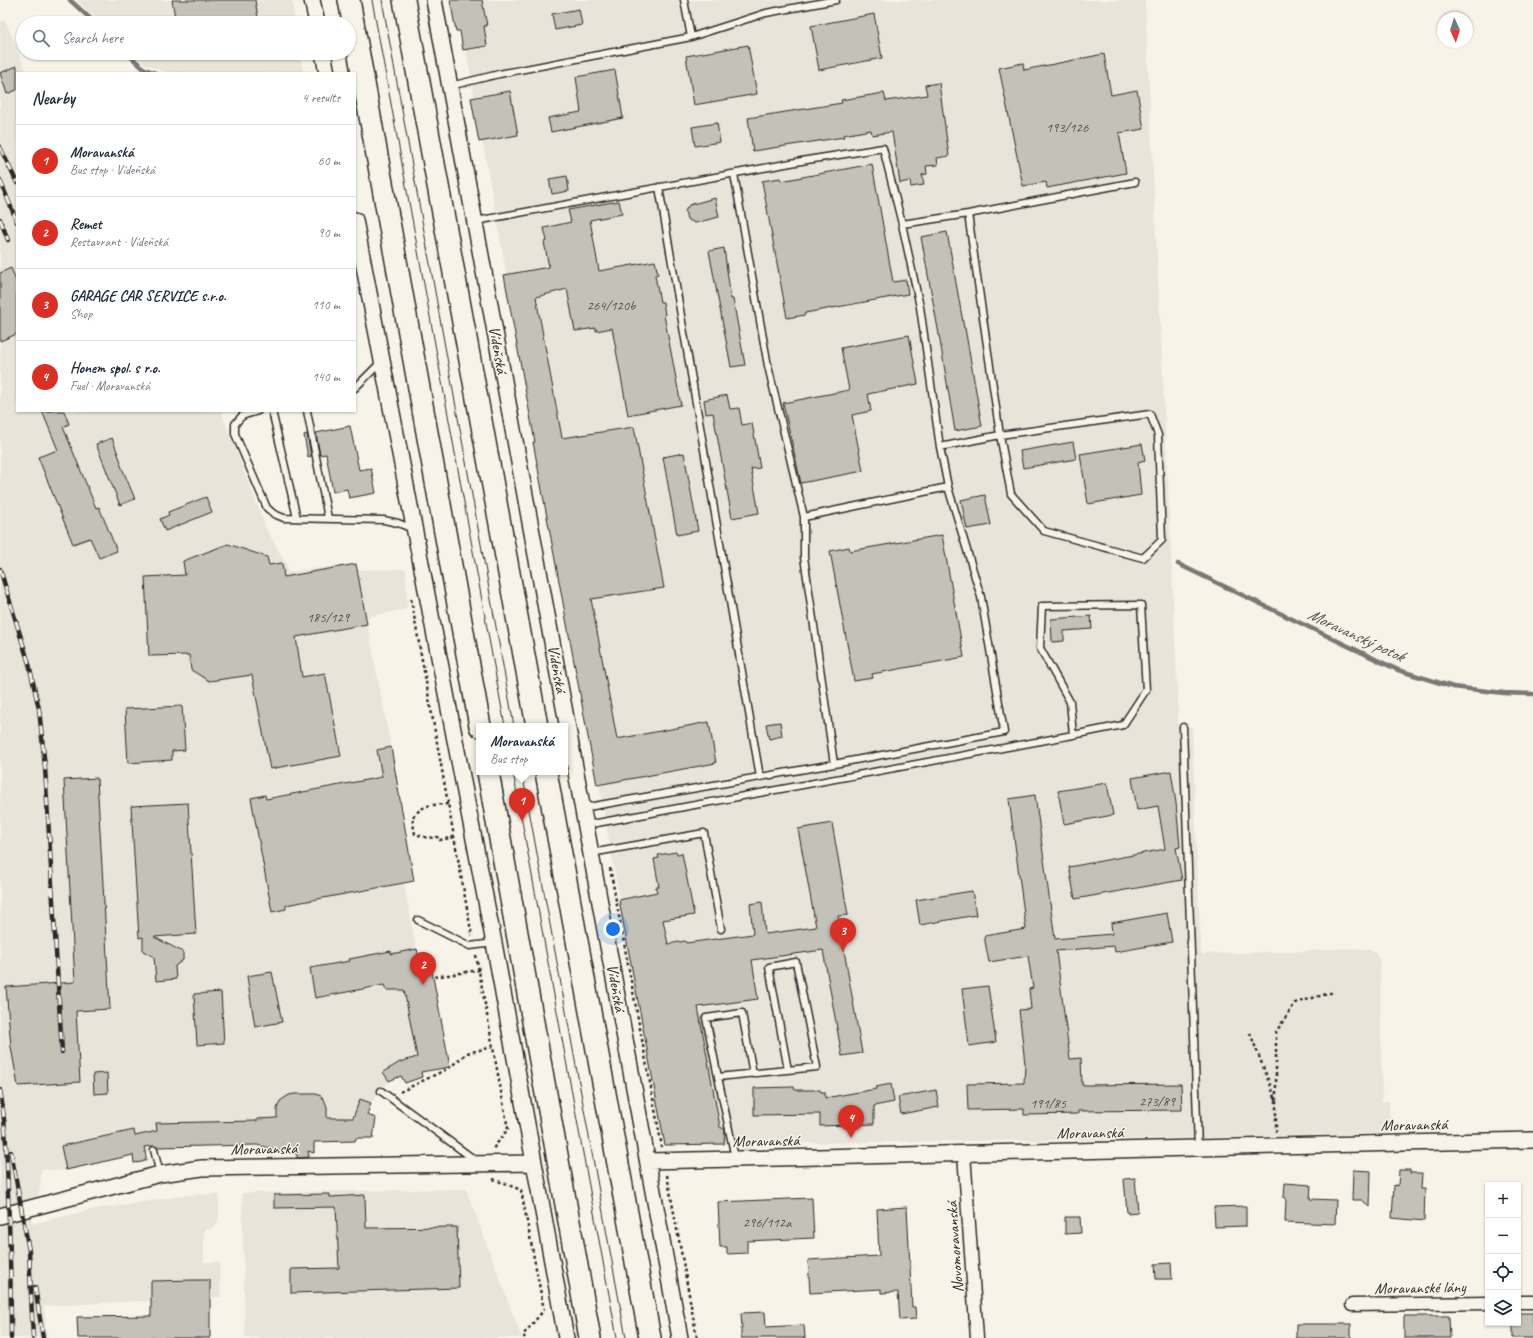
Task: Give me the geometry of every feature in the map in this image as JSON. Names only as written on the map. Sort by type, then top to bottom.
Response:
[{"type":"highway","points":[[350,0],[353,16]]},
{"type":"highway","name":"Vídeňská","points":[[404,0],[536,723]]},
{"type":"highway","points":[[356,34],[479,723]]},
{"type":"highway","points":[[489,775],[590,1338]]},
{"type":"highway","name":"Vídeňská","points":[[547,775],[650,1338]]},
{"type":"street","points":[[312,0],[315,16]]},
{"type":"street","name":"Vídeňská","points":[[434,0],[566,723]]},
{"type":"street","points":[[324,60],[326,72]]},
{"type":"street","points":[[356,225],[494,943],[566,1338]]},
{"type":"street","name":"Vídeňská","points":[[568,732],[680,1338]]},
{"type":"street","name":"Moravanská","points":[[648,1161],[1533,1140]]},
{"type":"street","name":"Novomoravanská","points":[[964,1154],[977,1338]]},
{"type":"street","name":"Moravanská","points":[[0,1216],[160,1174],[202,1168],[534,1163]]},
{"type":"street","points":[[1521,1302],[1533,1302]]},
{"type":"street","name":"Moravanské lány","points":[[1352,1305],[1485,1303]]},
{"type":"lane","points":[[684,0],[691,37]]},
{"type":"lane","points":[[450,86],[499,74],[691,37],[766,13],[836,0]]},
{"type":"lane","points":[[474,221],[807,160],[883,148],[902,224],[920,307],[940,448],[948,487],[981,597],[1004,732],[834,764],[582,808]]},
{"type":"lane","points":[[734,174],[768,366],[804,517],[804,557],[834,764]]},
{"type":"lane","points":[[902,224],[968,214],[1135,182]]},
{"type":"lane","points":[[659,187],[760,777]]},
{"type":"lane","points":[[940,448],[1000,435],[1150,414],[1158,435],[1162,540],[1143,558],[1044,531],[1011,494],[1000,435],[968,214]]},
{"type":"lane","points":[[356,387],[382,360]]},
{"type":"lane","points":[[255,412],[242,416],[235,424],[235,434],[267,508],[274,514],[284,518],[384,520],[415,529]]},
{"type":"lane","points":[[272,412],[297,518]]},
{"type":"lane","points":[[307,412],[328,518]]},
{"type":"lane","points":[[804,517],[948,487]]},
{"type":"lane","points":[[586,825],[1073,735],[1123,725],[1146,690],[1141,605],[1042,606],[1040,648],[1070,702],[1073,735]]},
{"type":"lane","points":[[1183,727],[1198,1148]]},
{"type":"lane","points":[[591,852],[704,833],[721,929]]},
{"type":"lane","points":[[418,920],[470,946],[494,943]]},
{"type":"lane","points":[[718,1077],[754,1074],[817,1067],[796,962],[769,966],[788,1070]]},
{"type":"lane","points":[[735,1160],[706,1018],[742,1013],[754,1074]]},
{"type":"lane","points":[[381,1091],[480,1164]]},
{"type":"lane","points":[[154,1150],[160,1174]]},
{"type":"path","points":[[448,804],[430,805],[418,810],[412,818],[415,834],[428,838],[439,837],[440,840],[455,838],[471,926]]},
{"type":"path","points":[[611,872],[697,1338]]},
{"type":"path","points":[[435,977],[479,970],[508,1129],[480,1164],[482,1175],[521,1190],[544,1310],[523,1335],[525,1338]]},
{"type":"path","points":[[1276,1147],[1276,1032],[1295,1002],[1334,992]]},
{"type":"path","points":[[1250,1034],[1276,1100]]},
{"type":"path","points":[[392,1100],[400,1091],[450,1068],[467,1053],[493,1047]]},
{"type":"shaded area","points":[[76,0],[292,0],[294,16],[93,16]]},
{"type":"shaded area","points":[[457,0],[1145,0],[1178,699],[1178,726],[1192,727],[1201,954],[1307,951],[1345,948],[1367,949],[1375,952],[1380,962],[1382,1101],[1389,1101],[1391,1133],[1191,1138],[664,1145]]},
{"type":"shaded area","points":[[5,20],[16,46],[16,60],[22,60],[27,72],[16,72],[16,412],[221,412],[266,528],[286,564],[288,572],[356,564],[356,570],[406,569],[407,609],[366,617],[391,747],[414,881],[404,883],[422,981],[422,1077],[405,1084],[400,1076],[389,1081],[371,1103],[367,1115],[376,1118],[372,1132],[373,1138],[356,1138],[355,1141],[314,1142],[314,1153],[309,1158],[297,1159],[297,1154],[267,1148],[266,1143],[258,1143],[258,1145],[160,1147],[160,1149],[66,1171],[41,1169],[40,1189],[37,1198],[33,1201],[0,1209],[0,22]]},
{"type":"shaded area","points":[[141,60],[301,60],[303,72],[166,72],[145,64]]},
{"type":"shaded area","points":[[466,1189],[522,1338],[245,1338],[242,1193]]},
{"type":"shaded area","points":[[219,1194],[219,1218],[215,1226],[204,1231],[204,1262],[219,1262],[221,1297],[44,1306],[47,1338],[0,1338],[0,1224],[31,1216],[32,1224],[89,1210],[188,1195]]},
{"type":"building","points":[[172,0],[255,0],[258,16],[175,16]]},
{"type":"building","points":[[450,0],[482,0],[487,26],[484,26],[487,46],[463,50],[460,31],[456,31]]},
{"type":"building","points":[[579,9],[582,25],[555,30],[552,14]]},
{"type":"building","points":[[874,14],[882,58],[819,70],[811,26]]},
{"type":"building","points":[[748,45],[757,94],[694,105],[686,56]]},
{"type":"building","points":[[1104,54],[1111,95],[1137,90],[1144,129],[1119,133],[1126,173],[1047,188],[1046,182],[1023,186],[999,68],[1023,63],[1024,70]]},
{"type":"building","points":[[17,66],[16,90],[7,94],[0,73]]},
{"type":"building","points":[[615,70],[623,118],[551,132],[548,118],[581,112],[576,77]]},
{"type":"building","points":[[939,83],[949,156],[937,158],[938,165],[926,166],[927,174],[922,175],[924,185],[911,187],[910,181],[900,183],[892,132],[872,135],[871,130],[843,135],[844,137],[753,151],[748,118],[842,103],[841,100],[884,93],[886,101],[927,95],[925,85]]},
{"type":"building","points":[[510,91],[518,135],[479,142],[471,98]]},
{"type":"building","points":[[717,123],[720,142],[695,146],[692,127]]},
{"type":"building","points":[[872,164],[893,282],[906,280],[908,294],[805,313],[805,315],[787,318],[762,181],[780,178],[781,181]]},
{"type":"building","points":[[567,176],[569,191],[552,194],[549,179]]},
{"type":"building","points":[[715,198],[719,217],[695,223],[687,219],[685,211],[689,205]]},
{"type":"building","points":[[619,201],[622,214],[590,220],[599,271],[655,261],[658,274],[655,275],[660,302],[663,302],[664,315],[681,405],[628,415],[612,328],[596,331],[596,328],[575,331],[567,289],[536,297],[562,438],[634,427],[664,588],[591,599],[617,739],[709,722],[716,763],[597,785],[533,442],[535,442],[504,275],[549,267],[544,242],[547,241],[544,228],[571,222],[568,210]]},
{"type":"building","points":[[947,232],[982,426],[955,431],[921,237]]},
{"type":"building","points":[[724,248],[731,299],[733,299],[745,365],[731,367],[709,251]]},
{"type":"building","points":[[11,268],[16,280],[16,334],[0,341],[0,273]]},
{"type":"building","points":[[909,335],[918,384],[868,394],[871,411],[852,415],[863,471],[801,483],[783,403],[849,390],[841,348]]},
{"type":"building","points":[[727,395],[730,409],[739,408],[742,425],[752,423],[760,468],[751,469],[759,513],[732,518],[713,413],[706,414],[704,400]]},
{"type":"building","points":[[42,412],[64,412],[69,424],[63,427],[96,508],[99,507],[117,551],[99,558],[90,538],[73,544],[38,457],[58,450]]},
{"type":"building","points":[[350,426],[359,470],[371,468],[376,493],[349,498],[347,489],[333,492],[326,454],[320,455],[316,433]]},
{"type":"building","points":[[307,434],[311,456],[308,457],[304,435]]},
{"type":"building","points":[[112,438],[121,462],[120,463],[135,499],[120,505],[96,444]]},
{"type":"building","points":[[1073,442],[1076,459],[1023,468],[1020,451]]},
{"type":"building","points":[[1142,444],[1145,460],[1138,462],[1141,495],[1088,504],[1080,454]]},
{"type":"building","points":[[684,453],[698,531],[677,535],[663,457]]},
{"type":"building","points":[[985,495],[991,525],[967,529],[961,500]]},
{"type":"building","points":[[206,497],[212,512],[165,531],[160,519],[169,515],[168,512]]},
{"type":"building","points":[[942,535],[964,657],[872,674],[873,678],[854,681],[830,551],[849,547],[850,551]]},
{"type":"building","points":[[228,544],[267,557],[269,565],[282,563],[284,577],[356,564],[367,624],[296,637],[302,677],[325,673],[341,756],[270,769],[252,675],[209,681],[191,670],[189,655],[149,656],[145,577],[185,575],[183,561]]},
{"type":"building","points":[[1091,616],[1092,629],[1064,631],[1064,641],[1052,642],[1051,619]]},
{"type":"building","points":[[182,706],[185,750],[172,751],[172,760],[128,763],[125,709]]},
{"type":"building","points":[[780,722],[782,736],[769,739],[766,724]]},
{"type":"building","points":[[391,747],[414,881],[286,905],[286,909],[272,912],[251,798],[265,795],[266,799],[382,777],[377,750]]},
{"type":"building","points":[[1171,771],[1176,803],[1180,847],[1176,848],[1182,880],[1075,899],[1069,867],[1165,849],[1158,806],[1137,810],[1132,778]]},
{"type":"building","points":[[97,778],[110,1009],[76,1011],[80,1082],[18,1086],[11,1047],[6,987],[75,982],[64,780]]},
{"type":"building","points":[[1107,783],[1113,815],[1064,824],[1058,791]]},
{"type":"building","points":[[1035,795],[1055,939],[1112,934],[1111,923],[1167,913],[1172,942],[1115,952],[1114,946],[1056,951],[1070,1059],[1081,1058],[1082,1085],[1181,1084],[1182,1110],[1078,1111],[1078,1114],[1024,1115],[1024,1109],[968,1110],[967,1084],[1024,1083],[1025,1064],[1019,1010],[1031,1009],[1029,989],[1033,988],[1028,956],[989,962],[984,936],[1026,929],[1009,799]]},
{"type":"building","points":[[188,803],[196,934],[154,937],[183,952],[183,960],[175,966],[176,979],[156,981],[154,957],[143,951],[143,937],[139,938],[131,806]]},
{"type":"building","points":[[832,823],[848,915],[838,916],[862,1053],[842,1056],[823,950],[752,960],[758,999],[698,1007],[720,1127],[725,1130],[724,1144],[665,1145],[619,900],[657,892],[656,887],[659,887],[654,859],[659,858],[658,855],[676,852],[677,854],[682,853],[694,915],[663,920],[668,944],[753,934],[750,904],[762,902],[765,934],[816,927],[798,829]]},
{"type":"building","points":[[972,891],[976,915],[920,925],[916,900]]},
{"type":"building","points":[[417,949],[420,963],[430,961],[450,1067],[421,1072],[422,1077],[405,1083],[401,1076],[389,1081],[383,1072],[400,1062],[417,1057],[404,990],[386,990],[384,985],[315,998],[310,968],[350,961],[349,959],[391,951],[391,954]]},
{"type":"building","points":[[272,972],[282,1022],[255,1027],[247,976]]},
{"type":"building","points":[[988,986],[996,1042],[969,1046],[962,989]]},
{"type":"building","points":[[221,992],[224,1043],[197,1045],[194,994]]},
{"type":"building","points":[[107,1073],[108,1093],[94,1094],[93,1074]]},
{"type":"building","points":[[891,1084],[894,1102],[874,1106],[874,1124],[820,1126],[820,1114],[754,1115],[754,1088],[794,1087],[795,1090],[820,1090],[821,1092],[825,1092],[825,1098],[876,1089],[876,1087]]},
{"type":"building","points":[[936,1090],[939,1107],[901,1114],[898,1097]]},
{"type":"building","points":[[316,1094],[321,1096],[327,1107],[327,1118],[353,1118],[360,1099],[371,1103],[367,1115],[376,1118],[373,1138],[356,1138],[355,1141],[314,1142],[314,1153],[308,1151],[309,1157],[297,1158],[297,1154],[257,1145],[153,1146],[144,1147],[146,1160],[142,1162],[134,1163],[133,1155],[66,1170],[61,1146],[134,1130],[135,1136],[157,1131],[156,1123],[257,1121],[257,1119],[277,1118],[277,1109],[280,1101],[289,1095]]},
{"type":"building","points":[[1353,1170],[1371,1171],[1370,1207],[1362,1200],[1352,1200]]},
{"type":"building","points":[[1399,1170],[1410,1170],[1410,1173],[1422,1173],[1421,1189],[1425,1189],[1424,1221],[1392,1218],[1394,1185],[1398,1186]]},
{"type":"building","points":[[1135,1178],[1138,1212],[1127,1213],[1124,1179]]},
{"type":"building","points":[[1285,1183],[1311,1185],[1310,1199],[1336,1200],[1335,1224],[1285,1222]]},
{"type":"building","points":[[330,1194],[330,1197],[365,1195],[366,1228],[457,1227],[459,1288],[291,1293],[291,1269],[339,1268],[336,1207],[274,1208],[274,1195]]},
{"type":"building","points":[[812,1198],[814,1238],[747,1241],[747,1253],[727,1254],[727,1247],[720,1247],[718,1202]]},
{"type":"building","points":[[1246,1206],[1246,1226],[1215,1227],[1214,1207]]},
{"type":"building","points":[[907,1207],[912,1307],[915,1307],[916,1319],[900,1320],[898,1292],[881,1293],[881,1289],[810,1293],[808,1260],[879,1256],[877,1209]]},
{"type":"building","points":[[1065,1217],[1080,1217],[1081,1233],[1065,1234]]},
{"type":"building","points":[[1171,1263],[1172,1279],[1156,1279],[1155,1264]]},
{"type":"building","points":[[210,1280],[210,1338],[78,1338],[77,1317],[151,1316],[151,1281]]},
{"type":"building","points":[[765,1312],[766,1327],[804,1325],[805,1338],[741,1338],[741,1313]]},
{"type":"building","points":[[1521,1313],[1533,1313],[1533,1338],[1513,1338],[1513,1326],[1521,1326]]},
{"type":"building","points":[[1404,1316],[1449,1316],[1450,1338],[1404,1338]]},
{"type":"building","points":[[1296,1324],[1351,1324],[1351,1338],[1296,1338]]},
{"type":"waterway","name":"Moravanský potok","points":[[70,0],[87,16]]},
{"type":"waterway","name":"Moravanský potok","points":[[134,60],[143,68],[153,72]]},
{"type":"waterway","name":"Moravanský potok","points":[[1178,564],[1398,670],[1453,687],[1504,693],[1533,694]]},
{"type":"tram line","points":[[372,0],[504,723]]},
{"type":"tram line","points":[[382,0],[513,723]]},
{"type":"tram line","points":[[514,775],[617,1338]]},
{"type":"tram line","points":[[523,775],[626,1338]]},
{"type":"railway","points":[[0,147],[16,181]]},
{"type":"railway","points":[[0,180],[16,220]]},
{"type":"railway","points":[[0,219],[8,240]]},
{"type":"railway","points":[[0,569],[29,664],[39,709],[45,767],[62,1052]]},
{"type":"railway","points":[[0,1090],[7,1155],[11,1338]]},
{"type":"railway","points":[[11,1152],[29,1251],[33,1338]]},
{"type":"railway","points":[[35,1287],[43,1338]]},
{"type":"place","name":"Moravanská","points":[[522,821]]},
{"type":"place","name":"GARAGE CAR SERVICE s.r.o.","points":[[843,951]]},
{"type":"place","name":"Remet","points":[[423,985]]},
{"type":"place","name":"Honem spol. s r.o.","points":[[851,1138]]}]
